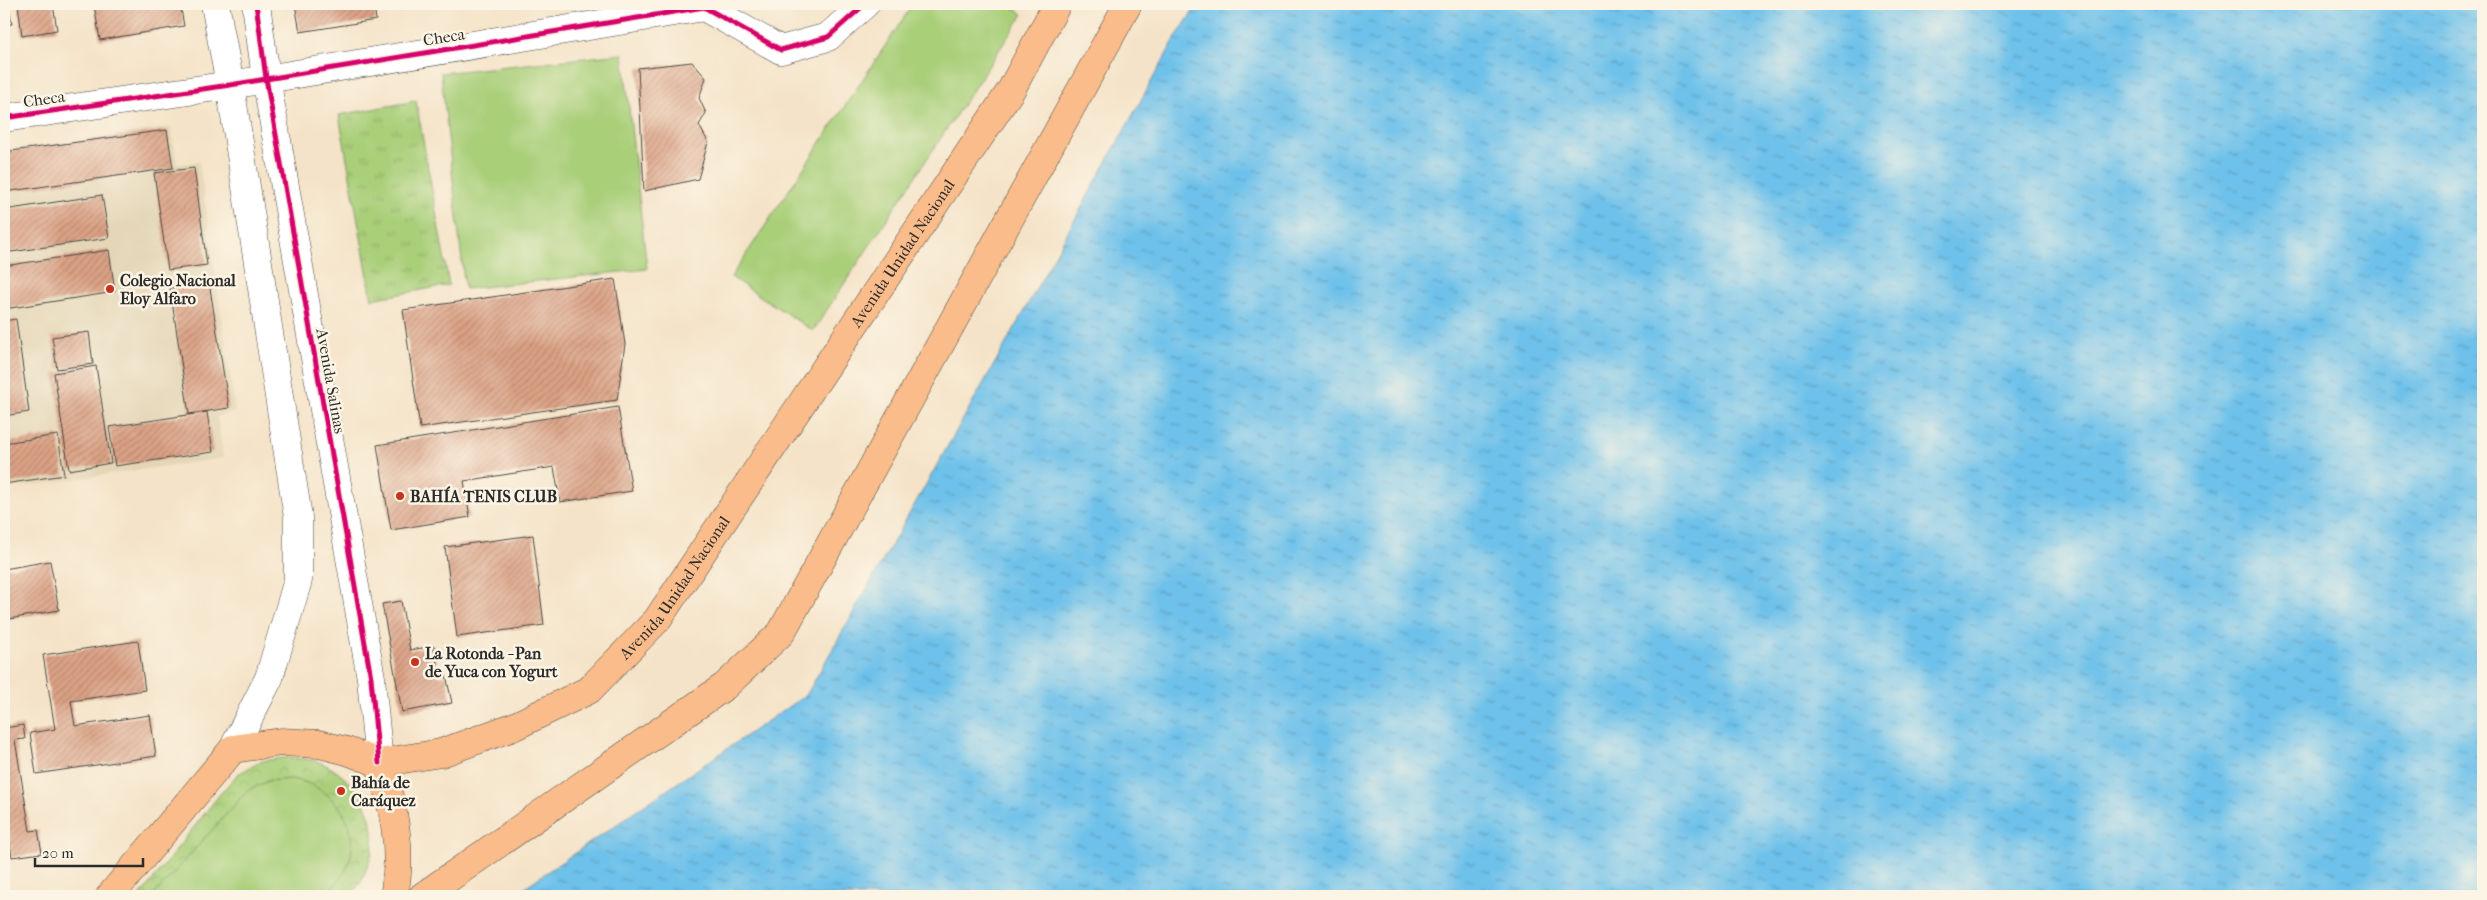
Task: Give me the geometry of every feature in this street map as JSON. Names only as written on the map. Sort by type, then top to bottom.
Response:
[{"type":"main road","name":"Avenida Unidad Nacional","points":[[233,749],[281,742],[319,744],[347,751],[379,763],[441,753],[513,727],[589,690],[657,620],[1011,90],[1058,4]]},
{"type":"main road","points":[[423,896],[725,686],[781,634],[1128,4]]},
{"type":"main road","points":[[110,896],[233,749]]},
{"type":"main road","points":[[379,763],[392,800],[398,840],[397,880],[394,896]]},
{"type":"street","points":[[215,4],[230,85],[298,517],[298,580],[269,678],[233,749]]},
{"type":"street","name":"Avenida Salinas","points":[[256,4],[266,78],[370,678],[379,763]]},
{"type":"street","name":"Checa","points":[[4,118],[230,85],[704,5],[781,50],[828,38],[864,4]]},
{"type":"shaded area","name":"Colegio Nacional Eloy Alfaro","points":[[171,127],[177,164],[199,162],[235,412],[217,416],[223,458],[4,489],[4,150]]},
{"type":"green space","points":[[913,4],[1008,4],[1023,14],[813,331],[731,277]]},
{"type":"green space","points":[[623,54],[647,269],[465,289],[441,73]]},
{"type":"green space","points":[[416,101],[449,285],[372,299],[339,115]]},
{"type":"green space","points":[[289,757],[316,761],[341,775],[360,797],[367,810],[372,824],[372,852],[364,875],[351,896],[140,896],[220,794],[238,774],[262,761]]},
{"type":"green space","points":[[290,779],[305,782],[331,798],[341,810],[348,824],[352,838],[351,854],[346,869],[336,884],[324,896],[153,896],[248,790],[268,781]]},
{"type":"water","points":[[1198,4],[2483,4],[2483,896],[512,896],[807,694],[1008,340],[1176,37]]},
{"type":"building","points":[[4,4],[8,4],[12,24],[4,25]]},
{"type":"building","points":[[18,4],[53,4],[57,30],[22,36]]},
{"type":"building","points":[[94,4],[180,4],[184,26],[100,40]]},
{"type":"building","points":[[295,4],[374,4],[376,20],[300,32]]},
{"type":"building","points":[[692,62],[706,78],[699,98],[706,113],[699,125],[708,142],[698,179],[644,191],[638,68]]},
{"type":"building","points":[[167,130],[173,168],[4,192],[4,152]]},
{"type":"building","points":[[194,168],[207,265],[168,270],[154,173]]},
{"type":"building","points":[[102,195],[109,238],[4,253],[4,210]]},
{"type":"building","points":[[109,250],[115,292],[4,309],[4,266]]},
{"type":"building","points":[[615,279],[625,344],[617,400],[420,428],[403,310]]},
{"type":"building","points":[[209,282],[229,408],[189,414],[170,288]]},
{"type":"building","points":[[16,319],[29,412],[4,416],[4,321]]},
{"type":"building","points":[[89,332],[93,364],[57,369],[52,337]]},
{"type":"building","points":[[96,366],[111,463],[69,470],[54,373]]},
{"type":"building","points":[[618,407],[632,491],[560,502],[554,467],[464,481],[470,517],[391,530],[377,445]]},
{"type":"building","points":[[207,412],[213,452],[115,466],[109,427]]},
{"type":"building","points":[[58,435],[64,475],[4,484],[4,443]]},
{"type":"building","points":[[533,535],[544,625],[457,637],[445,547]]},
{"type":"building","points":[[50,561],[59,610],[9,619],[4,592],[4,569]]},
{"type":"building","name":"La Rotonda - Pan de Yuca con Yogurt","points":[[401,601],[410,650],[434,646],[439,676],[446,675],[452,703],[402,712],[382,604]]},
{"type":"building","points":[[138,641],[145,690],[71,701],[75,726],[150,715],[156,756],[36,774],[30,733],[55,729],[43,655]]},
{"type":"building","points":[[23,725],[25,739],[15,740],[30,831],[38,830],[42,853],[12,857],[4,804],[4,728]]},
{"type":"cycle path","points":[[256,4],[266,78],[371,678],[379,763]]},
{"type":"cycle path","points":[[4,118],[230,85],[704,7],[781,50],[828,37],[865,4]]},
{"type":"place","name":"Colegio Nacional Eloy Alfaro","points":[[110,289]]},
{"type":"place","name":"BAHÍA TENIS CLUB","points":[[400,496]]},
{"type":"place","name":"La Rotonda - Pan de Yuca con Yogurt","points":[[415,662]]},
{"type":"place","name":"Bahía de Caráquez","points":[[341,791]]}]
